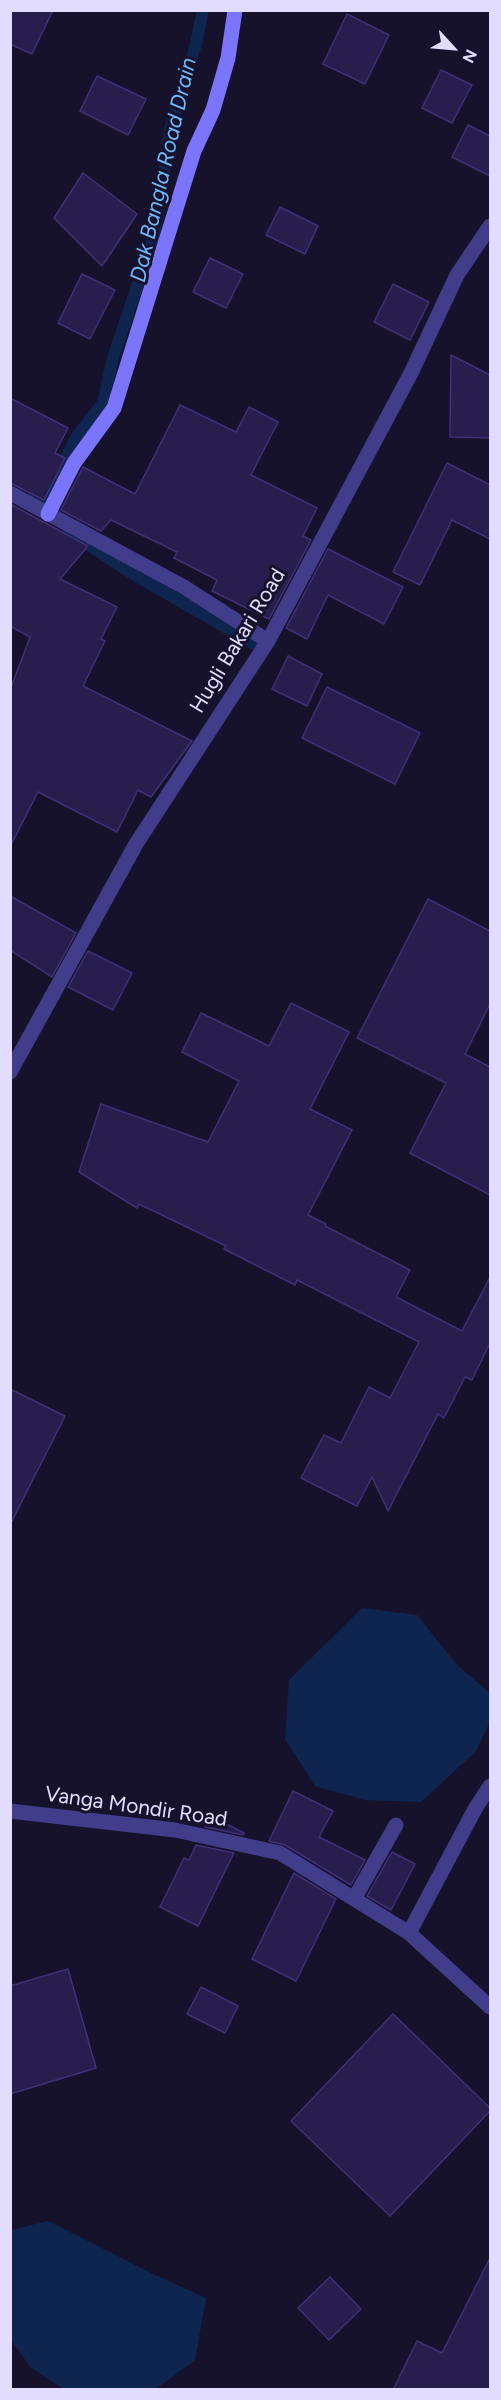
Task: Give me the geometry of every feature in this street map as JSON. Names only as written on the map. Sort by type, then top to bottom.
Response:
[{"type":"main road","points":[[48,514],[74,463],[114,408],[194,151],[213,110],[228,58],[235,10]]},
{"type":"street","name":"Hugli Bakari Road","points":[[10,1072],[136,844],[268,641],[411,373],[457,275],[490,226]]},
{"type":"street","points":[[10,493],[184,587],[268,641]]},
{"type":"street","points":[[409,1933],[475,1809],[490,1786]]},
{"type":"street","name":"Vanga Mondir Road","points":[[10,1811],[175,1830],[280,1853],[409,1933],[490,2007]]},
{"type":"street","points":[[354,1899],[396,1826]]},
{"type":"water","points":[[362,1608],[417,1615],[457,1665],[490,1693],[490,1722],[476,1751],[421,1802],[365,1800],[315,1786],[285,1739],[289,1680]]},
{"type":"water","points":[[48,2221],[206,2298],[195,2360],[156,2389],[64,2389],[31,2368],[11,2340],[11,2230]]},
{"type":"building","points":[[10,10],[53,10],[32,54],[10,44]]},
{"type":"building","points":[[347,14],[389,35],[365,84],[323,64]]},
{"type":"building","points":[[441,70],[472,85],[452,123],[422,108]]},
{"type":"building","points":[[97,76],[146,99],[128,135],[80,111]]},
{"type":"building","points":[[468,125],[490,136],[490,176],[452,157]]},
{"type":"building","points":[[83,173],[137,214],[102,266],[54,218]]},
{"type":"building","points":[[280,207],[318,226],[305,254],[266,235]]},
{"type":"building","points":[[210,258],[243,274],[226,308],[193,292]]},
{"type":"building","points":[[82,274],[115,290],[90,339],[58,323]]},
{"type":"building","points":[[393,284],[429,302],[410,340],[374,322]]},
{"type":"building","points":[[451,355],[490,375],[490,438],[450,437]]},
{"type":"building","points":[[10,398],[68,428],[55,453],[65,458],[44,500],[10,483]]},
{"type":"building","points":[[180,405],[236,432],[249,407],[278,422],[251,475],[317,508],[303,536],[311,540],[269,619],[212,591],[217,580],[174,558],[177,552],[111,520],[101,531],[61,510],[83,467],[135,494]]},
{"type":"building","points":[[447,463],[490,485],[490,539],[452,520],[420,585],[393,572]]},
{"type":"building","points":[[10,504],[88,546],[60,579],[117,607],[101,639],[105,641],[83,686],[192,741],[151,797],[138,790],[117,832],[38,792],[10,847],[10,690],[30,637],[10,626]]},
{"type":"building","points":[[328,549],[403,587],[384,624],[328,595],[307,639],[286,628]]},
{"type":"building","points":[[288,656],[322,674],[307,706],[272,689]]},
{"type":"building","points":[[327,687],[420,733],[395,784],[302,738]]},
{"type":"building","points":[[10,896],[76,933],[52,977],[10,950]]},
{"type":"building","points":[[428,899],[490,931],[490,1004],[465,1054],[490,1067],[490,1195],[410,1153],[446,1083],[357,1038]]},
{"type":"building","points":[[88,951],[132,973],[113,1010],[68,987]]},
{"type":"building","points":[[291,1003],[349,1032],[310,1109],[352,1130],[308,1215],[410,1270],[396,1297],[462,1331],[490,1277],[490,1343],[472,1380],[465,1377],[444,1418],[438,1414],[388,1511],[372,1477],[357,1506],[301,1478],[324,1435],[341,1443],[369,1387],[390,1398],[419,1342],[297,1280],[295,1285],[224,1249],[226,1246],[139,1204],[137,1208],[79,1172],[101,1104],[208,1142],[239,1081],[182,1052],[201,1013],[269,1046]]},
{"type":"building","points":[[10,1389],[65,1416],[10,1525]]},
{"type":"building","points":[[293,1791],[333,1811],[319,1837],[365,1860],[351,1885],[285,1845],[269,1841]]},
{"type":"building","points":[[211,1816],[244,1833],[243,1835],[205,1827]]},
{"type":"building","points":[[196,1845],[234,1853],[198,1926],[160,1907],[184,1858],[189,1860]]},
{"type":"building","points":[[392,1852],[415,1864],[391,1910],[367,1896]]},
{"type":"building","points":[[294,1873],[336,1899],[296,1981],[252,1959]]},
{"type":"building","points":[[68,1969],[96,2068],[10,2094],[10,1986]]},
{"type":"building","points":[[201,1987],[238,2006],[225,2033],[187,2014]]},
{"type":"building","points":[[393,2014],[490,2108],[490,2111],[390,2216],[291,2121]]},
{"type":"building","points":[[490,2258],[490,2390],[393,2390],[417,2341],[442,2353]]},
{"type":"building","points":[[330,2277],[361,2309],[329,2340],[298,2308]]},
{"type":"waterway","name":"Dak Bangla Road Drain","points":[[31,499],[42,506],[77,436],[103,403],[113,358],[155,233],[170,130],[196,44],[203,10]]},
{"type":"waterway","points":[[69,532],[133,574],[253,643]]}]
